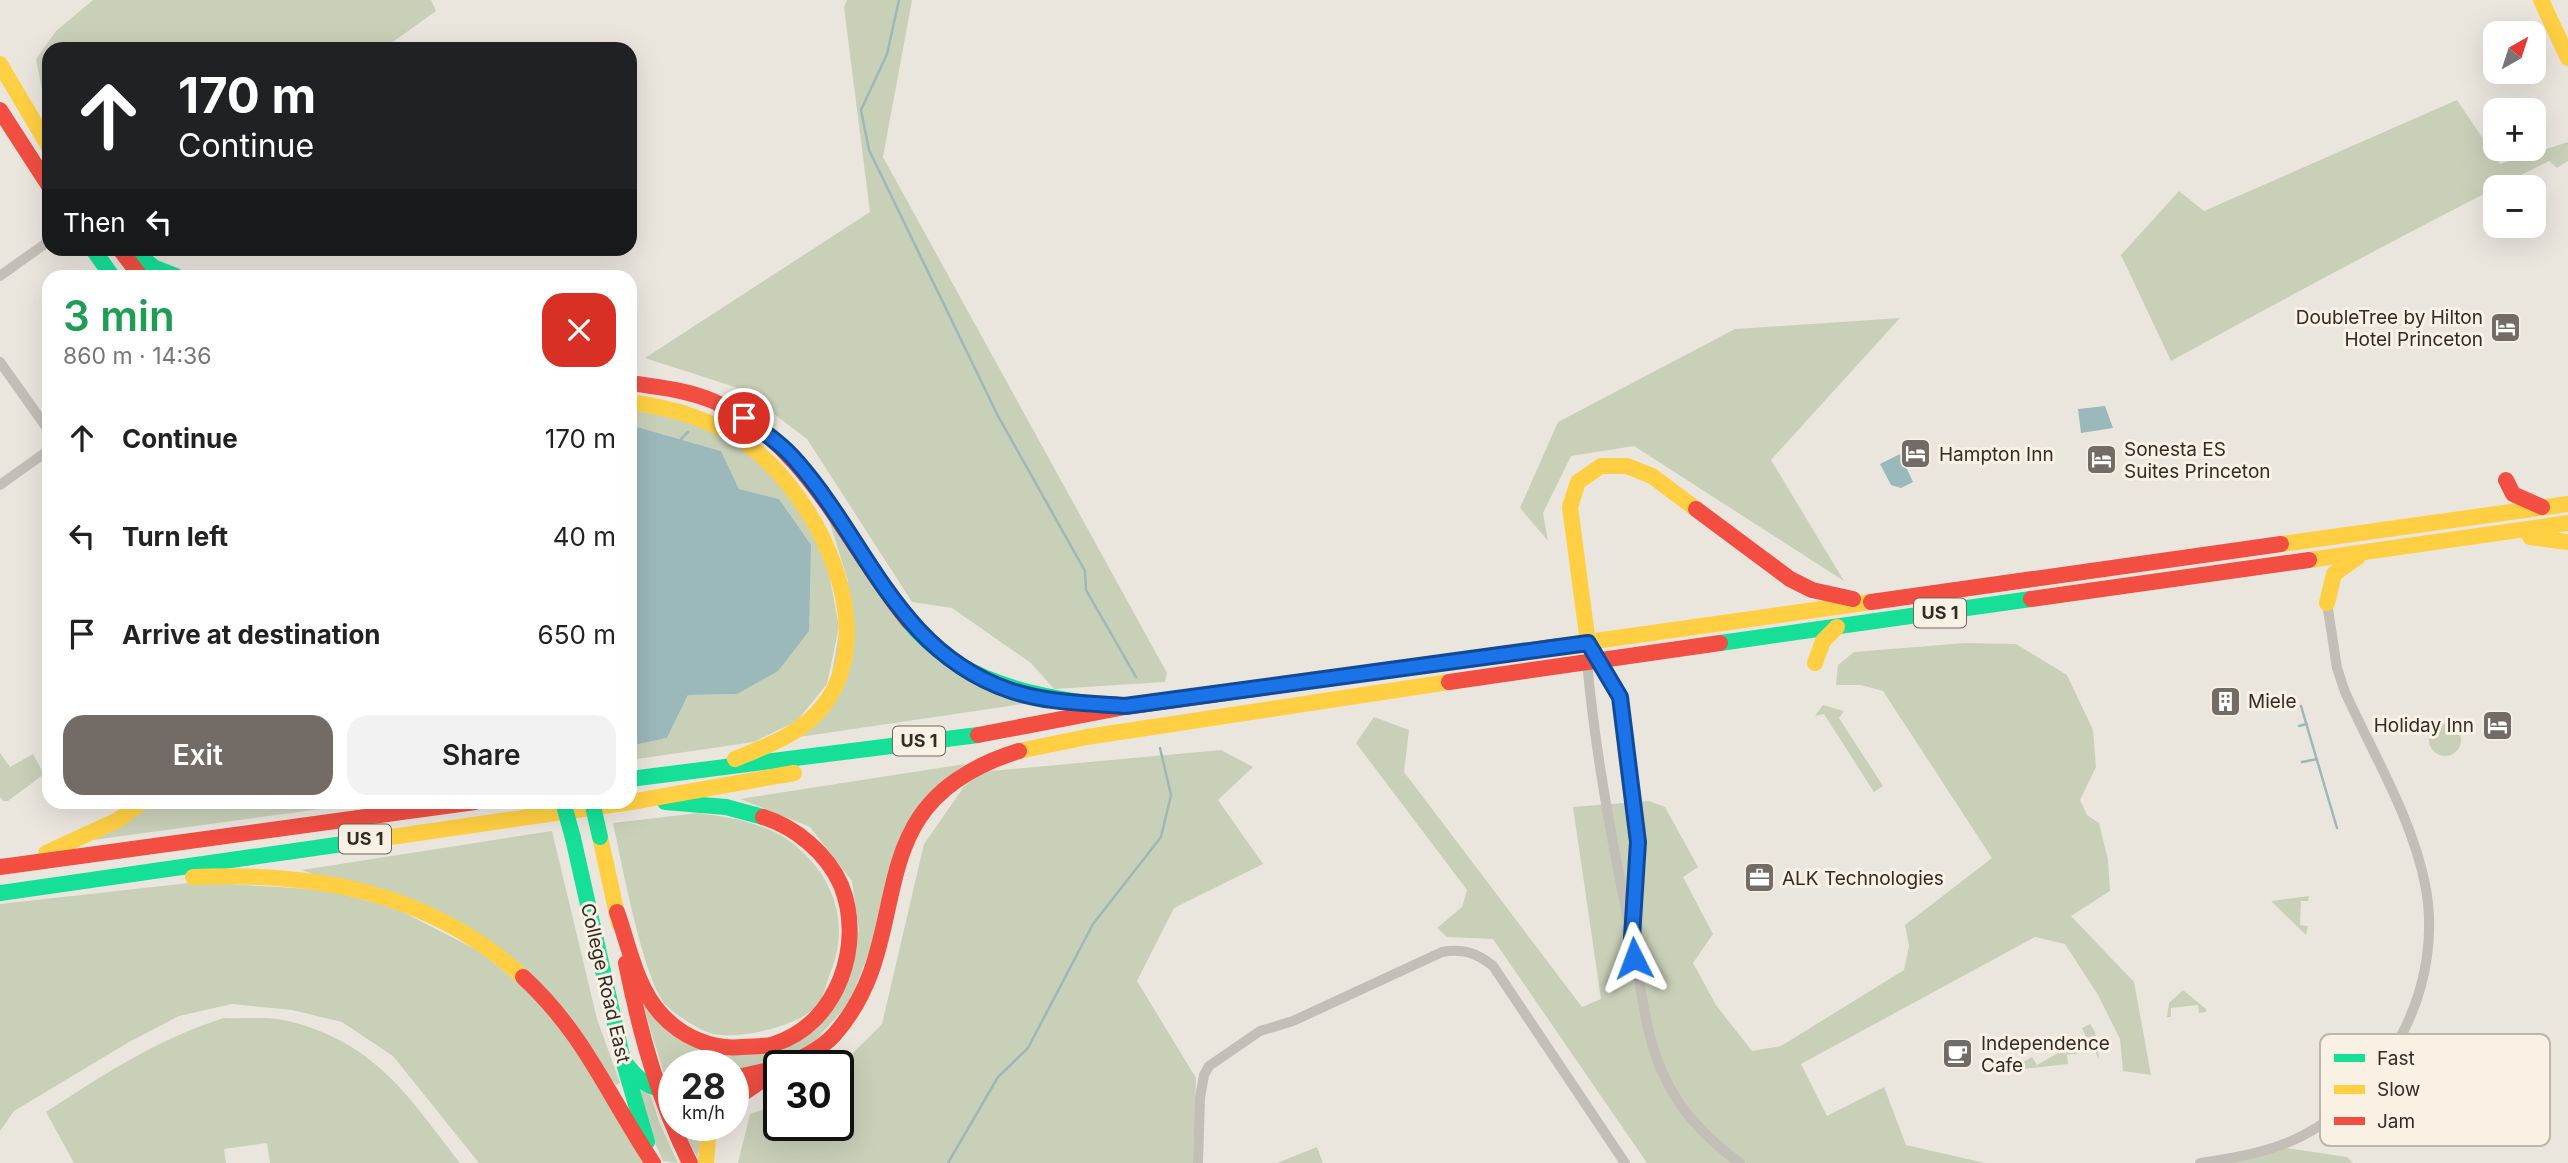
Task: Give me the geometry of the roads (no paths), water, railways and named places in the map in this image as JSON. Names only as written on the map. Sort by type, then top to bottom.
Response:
[{"type":"main road","points":[[2541,0],[2568,58]]},
{"type":"main road","points":[[0,64],[42,135]]},
{"type":"main road","points":[[0,110],[42,175]]},
{"type":"main road","points":[[139,256],[160,270]]},
{"type":"main road","points":[[637,383],[653,384],[707,400],[744,418],[772,438],[816,484],[894,604],[920,635],[944,656],[976,676],[1010,691],[1049,699],[1125,706]]},
{"type":"main road","points":[[637,402],[652,403],[684,412],[722,428],[750,446],[781,473],[805,503],[826,539],[838,571],[846,633],[843,659],[826,700],[801,729],[784,739],[713,768]]},
{"type":"main road","points":[[1620,697],[1594,662],[1588,643],[1570,507],[1578,482],[1601,466],[1628,466],[1652,476],[1790,579],[1811,590],[1866,602]]},
{"type":"main road","points":[[2479,517],[2499,499],[2506,481],[2513,494],[2543,508]]},
{"type":"main road","name":"US 1","points":[[637,778],[776,762],[1073,719],[1125,706],[2568,504]]},
{"type":"main road","name":"US 1","points":[[637,801],[717,784],[996,744],[1076,739],[2568,523]]},
{"type":"main road","points":[[2489,534],[2568,542]]},
{"type":"main road","points":[[2327,603],[2327,586],[2334,571],[2370,551]]},
{"type":"main road","points":[[2280,564],[2307,573],[2327,603]]},
{"type":"main road","points":[[1785,635],[1803,647],[1815,663],[1823,641],[1837,627]]},
{"type":"main road","points":[[1620,697],[1627,674],[1634,663],[1650,654]]},
{"type":"main road","points":[[817,1050],[836,1033],[855,1008],[867,981],[896,862],[906,836],[919,814],[939,792],[975,768],[1076,739]]},
{"type":"main road","points":[[617,912],[645,990],[660,1013],[681,1032],[715,1047],[747,1050],[773,1045],[799,1033],[821,1015],[839,989],[850,959],[852,935],[848,902],[832,867],[810,842],[784,825],[750,813],[688,803],[637,802]]},
{"type":"main road","points":[[7,866],[83,839],[133,809]]},
{"type":"main road","name":"US 1","points":[[7,866],[424,809]]},
{"type":"main road","name":"College Road East","points":[[565,809],[623,1060],[654,1163]]},
{"type":"main road","name":"US 1","points":[[0,893],[583,809]]},
{"type":"main road","name":"College Road East","points":[[594,809],[617,912],[631,992],[658,1068]]},
{"type":"main road","points":[[100,879],[236,875],[317,880],[379,896],[430,916],[483,945],[527,979],[567,1022],[599,1068],[631,1131],[654,1163]]},
{"type":"main road","points":[[623,1060],[642,1086],[658,1089]]},
{"type":"main road","name":"College Road East","points":[[683,1141],[690,1163]]},
{"type":"main road","points":[[706,1163],[708,1141]]},
{"type":"street","points":[[0,276],[42,246]]},
{"type":"street","points":[[0,362],[42,421]]},
{"type":"street","points":[[0,485],[42,455]]},
{"type":"street","points":[[2327,603],[2337,668],[2345,692],[2419,859],[2430,921],[2424,971],[2409,1021],[2402,1034]]},
{"type":"street","points":[[1594,662],[1622,897],[1632,937],[1648,1037],[1666,1081],[1685,1112],[1717,1146],[1740,1163]]},
{"type":"street","points":[[1620,697],[1638,842],[1632,937]]},
{"type":"street","points":[[1198,1163],[1204,1075],[1224,1053],[1260,1031],[1293,1021],[1443,952],[1455,949],[1475,954],[1493,966],[1625,1163]]},
{"type":"street","points":[[2200,1163],[2250,1155],[2301,1136],[2320,1124]]},
{"type":"water","points":[[2105,406],[2113,428],[2081,433],[2078,409]]},
{"type":"water","points":[[637,427],[721,451],[739,489],[779,499],[811,545],[809,631],[778,671],[737,694],[688,695],[667,738],[637,744]]},
{"type":"water","points":[[1900,454],[1913,482],[1901,488],[1891,485],[1880,464]]},
{"type":"waterway","points":[[899,0],[887,54],[861,110],[869,150],[998,416],[1085,571],[1086,590],[1136,677]]},
{"type":"waterway","points":[[681,439],[688,432]]},
{"type":"waterway","points":[[2301,706],[2337,828]]},
{"type":"waterway","points":[[2299,726],[2307,724]]},
{"type":"waterway","points":[[948,1163],[998,1077],[1028,1048],[1093,924],[1161,837],[1171,795],[1160,748]]},
{"type":"waterway","points":[[2302,762],[2317,759]]},
{"type":"place","name":"DoubleTree by Hilton Hotel Princeton","points":[[2506,328]]},
{"type":"place","name":"Hampton Inn","points":[[1916,454]]},
{"type":"place","name":"Sonesta ES Suites Princeton","points":[[2101,460]]},
{"type":"place","name":"Miele","points":[[2225,701]]},
{"type":"place","name":"Holiday Inn","points":[[2497,725]]},
{"type":"place","name":"ALK Technologies","points":[[1759,878]]},
{"type":"place","name":"Independence Cafe","points":[[1958,1054]]}]
